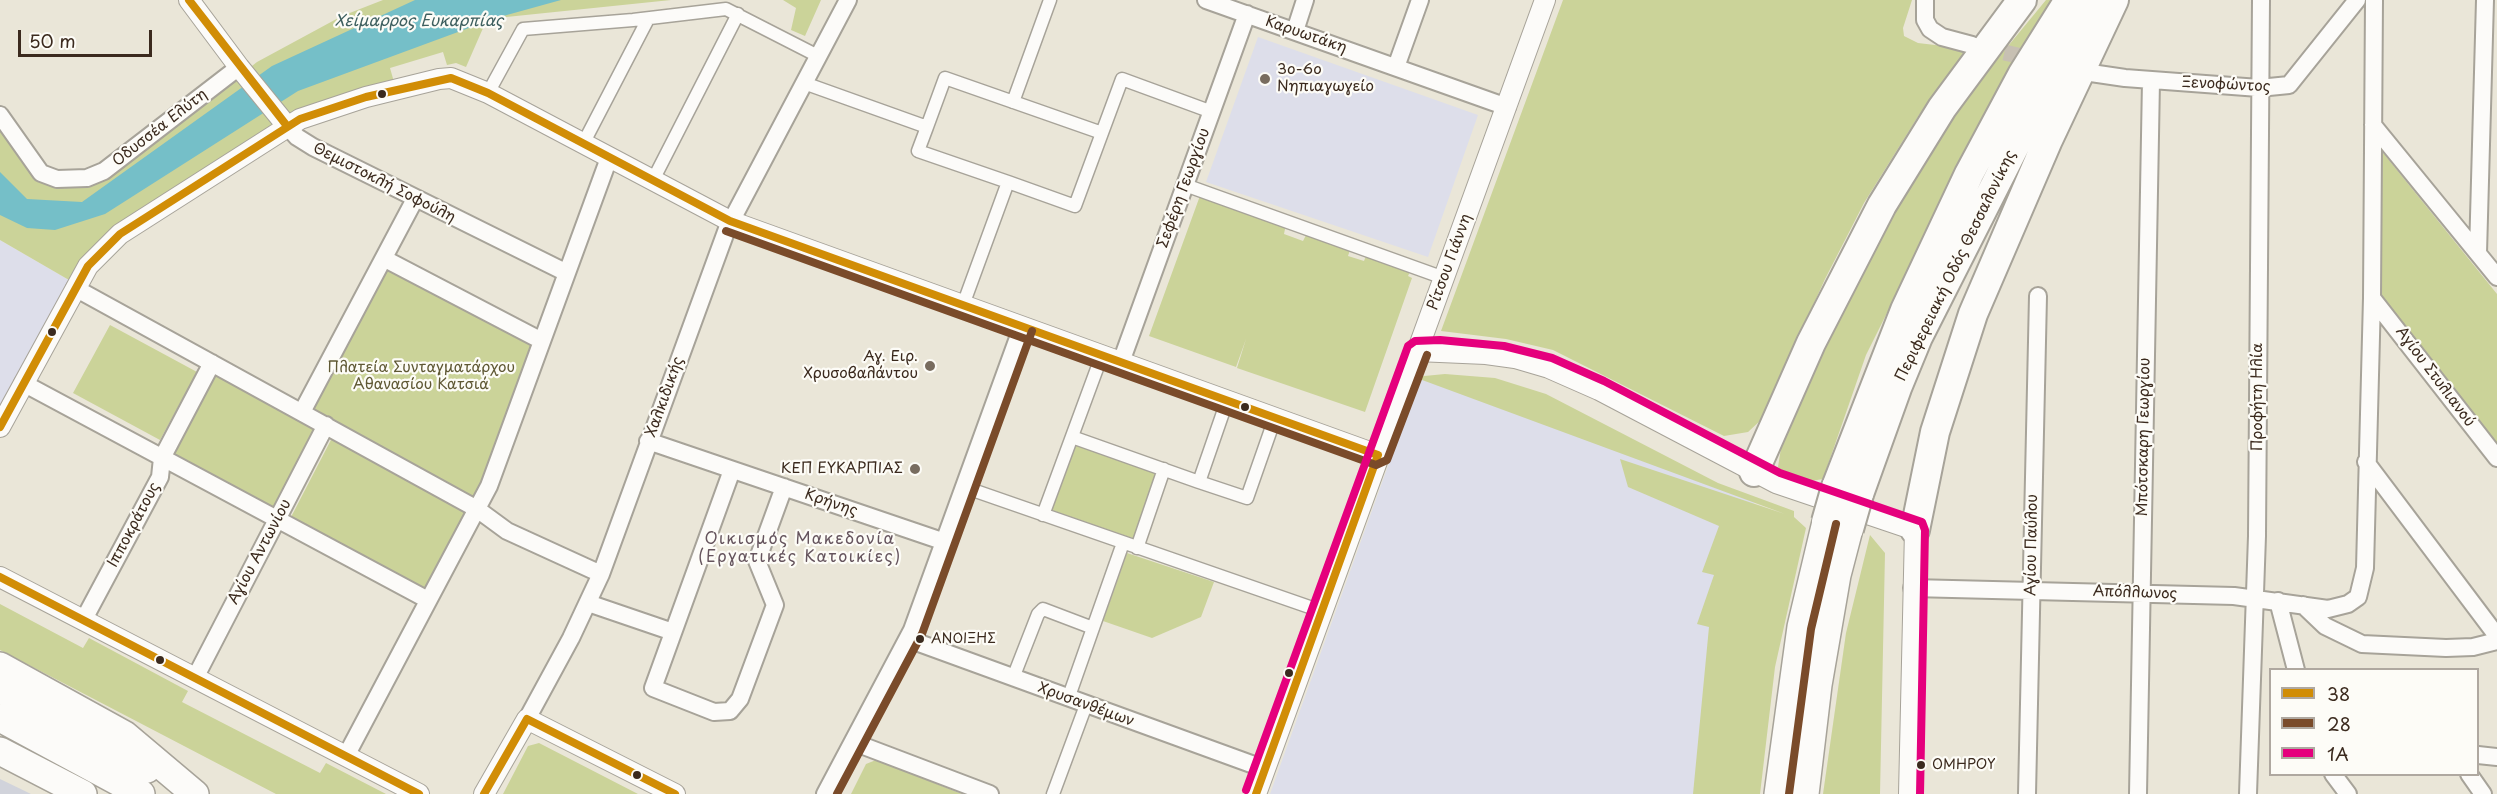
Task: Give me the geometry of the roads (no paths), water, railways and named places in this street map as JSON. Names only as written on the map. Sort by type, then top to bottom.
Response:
[{"type":"highway","points":[[1754,472],[1811,343],[1878,212],[1942,108],[2022,0]]},
{"type":"highway","name":"Περιφερειακή Οδός Θεσσαλονίκης","points":[[1778,794],[1801,627],[1838,525],[1905,310],[1969,174],[2022,75],[2069,0]]},
{"type":"highway","name":"Περιφερειακή Οδός Θεσσαλονίκης","points":[[1848,491],[1897,388],[1918,337],[2055,67],[2098,0]]},
{"type":"highway","points":[[1915,530],[1935,432],[1973,314],[2048,141],[2114,0]]},
{"type":"highway","name":"Περιφερειακή Οδός Θεσσαλονίκης","points":[[1805,794],[1820,673],[1837,575],[1838,525]]},
{"type":"highway","points":[[0,666],[125,735],[194,794]]},
{"type":"highway","points":[[0,689],[194,794]]},
{"type":"highway","points":[[0,718],[141,794]]},
{"type":"highway","points":[[0,751],[83,794]]},
{"type":"street","points":[[189,0],[240,70],[287,126]]},
{"type":"street","name":"Χαλκιδικής","points":[[484,794],[527,719],[601,574],[730,221],[848,0]]},
{"type":"street","points":[[1013,102],[1050,0]]},
{"type":"street","name":"Καρυωτάκη","points":[[1206,0],[1507,107]]},
{"type":"street","points":[[1295,31],[1305,0]]},
{"type":"street","points":[[1396,67],[1419,0]]},
{"type":"street","name":"Ρίτσου Γιάννη","points":[[1256,794],[1545,0]]},
{"type":"street","points":[[1925,0],[1925,20],[1930,29],[1942,37],[1972,45]]},
{"type":"street","name":"Προφήτη Ηλία","points":[[2248,794],[2255,598],[2261,0]]},
{"type":"street","name":"Ξενοφώντος","points":[[2091,73],[2151,81],[2259,88],[2282,87],[2292,82],[2357,0]]},
{"type":"street","points":[[2374,0],[2372,298],[2366,462],[2497,636]]},
{"type":"street","points":[[2478,253],[2485,0]]},
{"type":"street","points":[[488,93],[523,29],[648,19],[726,9],[818,57]]},
{"type":"street","points":[[652,182],[738,14]]},
{"type":"street","name":"Σεφέρη Γεωργίου","points":[[1121,362],[1247,14]]},
{"type":"street","points":[[583,144],[648,19]]},
{"type":"street","name":"Οδυσσέα Ελύτη","points":[[0,115],[41,173],[57,179],[87,178],[104,171],[240,70]]},
{"type":"street","points":[[0,427],[88,266],[120,234],[287,126],[310,115],[355,101],[439,79],[451,78],[488,93],[652,182],[730,221],[1378,455]]},
{"type":"street","points":[[1102,134],[945,78],[918,150],[1075,207],[1102,134],[1122,79],[1212,111]]},
{"type":"street","name":"Μπότσκαρη Γεωργίου","points":[[2138,794],[2151,81]]},
{"type":"street","points":[[804,83],[927,127]]},
{"type":"street","points":[[2373,125],[2497,277]]},
{"type":"street","name":"Θεμιστοκλή Σοφούλη","points":[[287,126],[297,137],[313,147],[567,273]]},
{"type":"street","points":[[346,756],[495,471],[609,158]]},
{"type":"street","points":[[963,305],[1008,182]]},
{"type":"street","points":[[1185,185],[1444,278]]},
{"type":"street","points":[[302,412],[415,199]]},
{"type":"street","points":[[385,259],[542,341]]},
{"type":"street","points":[[75,288],[477,509],[507,531],[601,574]]},
{"type":"street","name":"Αγίου Παύλου","points":[[2027,794],[2038,296]]},
{"type":"street","name":"Αγίου Στυλιανού","points":[[2372,298],[2397,327],[2497,458]]},
{"type":"street","points":[[825,794],[908,639],[1022,327]]},
{"type":"street","points":[[1417,351],[1486,354],[1515,358],[1549,368],[1599,390],[1754,472],[1795,491],[1915,530],[1909,794]]},
{"type":"street","points":[[1043,515],[1102,356]]},
{"type":"street","name":"Ιπποκράτους","points":[[83,621],[160,477],[162,458],[212,363]]},
{"type":"street","points":[[23,383],[428,600]]},
{"type":"street","points":[[1199,482],[1227,401]]},
{"type":"street","points":[[1072,437],[1247,498],[1275,418]]},
{"type":"street","name":"Αγίου Αντωνίου","points":[[195,678],[326,425]]},
{"type":"street","name":"Κρήνης","points":[[648,441],[945,542]]},
{"type":"street","name":"Απόλλωνος","points":[[1912,588],[2255,598],[2333,609],[2355,600],[2361,591],[2364,573],[2366,462]]},
{"type":"street","points":[[1137,548],[1164,469]]},
{"type":"street","points":[[732,470],[653,688],[714,712],[730,711],[743,694],[775,605],[757,561],[784,487]]},
{"type":"street","points":[[964,488],[1321,611]]},
{"type":"street","points":[[1068,699],[1123,543]]},
{"type":"street","points":[[0,577],[419,794]]},
{"type":"street","points":[[2278,601],[2296,668]]},
{"type":"street","points":[[588,603],[673,632]]},
{"type":"street","points":[[2303,605],[2325,626],[2362,644],[2446,648],[2473,647],[2497,640]]},
{"type":"street","points":[[1013,678],[1038,614],[1043,609],[1093,628]]},
{"type":"street","name":"Χρυσανθέμων","points":[[908,639],[1265,769]]},
{"type":"street","points":[[1053,794],[1086,705]]},
{"type":"street","points":[[527,719],[673,793]]},
{"type":"street","points":[[853,742],[990,794]]},
{"type":"street","points":[[2479,755],[2497,757]]},
{"type":"street","points":[[812,794],[838,770]]},
{"type":"street","points":[[835,794],[838,770]]},
{"type":"street","points":[[2336,776],[2348,794]]},
{"type":"street","points":[[2470,776],[2483,794]]},
{"type":"water","name":"Χείμαρρος Ευκαρπίας","points":[[415,0],[561,0],[496,18],[298,91],[105,214],[55,230],[27,228],[0,215],[0,172],[27,199],[82,202],[272,66]]},
{"type":"tunnel","points":[[1981,47],[2037,60]]},
{"type":"place","name":"3ο-6ο Νηπιαγωγείο","points":[[1265,79]]},
{"type":"place","name":"Αγ. Ειρ. Χρυσοβαλάντου","points":[[930,366]]},
{"type":"place","name":"ΚΕΠ ΕΥΚΑΡΠΙΑΣ","points":[[915,469]]},
{"type":"place","name":"ΑΝΟΙΞΗΣ","points":[[920,639]]},
{"type":"place","name":"ΟΜΗΡΟΥ","points":[[1921,765]]},
{"type":"district","name":"Οικισμός Μακεδονία (Εργατικές Κατοικίες)","points":[[800,549]]},
{"type":"park label","name":"Πλατεία Συνταγματάρχου Αθανασίου Κατσιά","points":[[421,376]]}]
